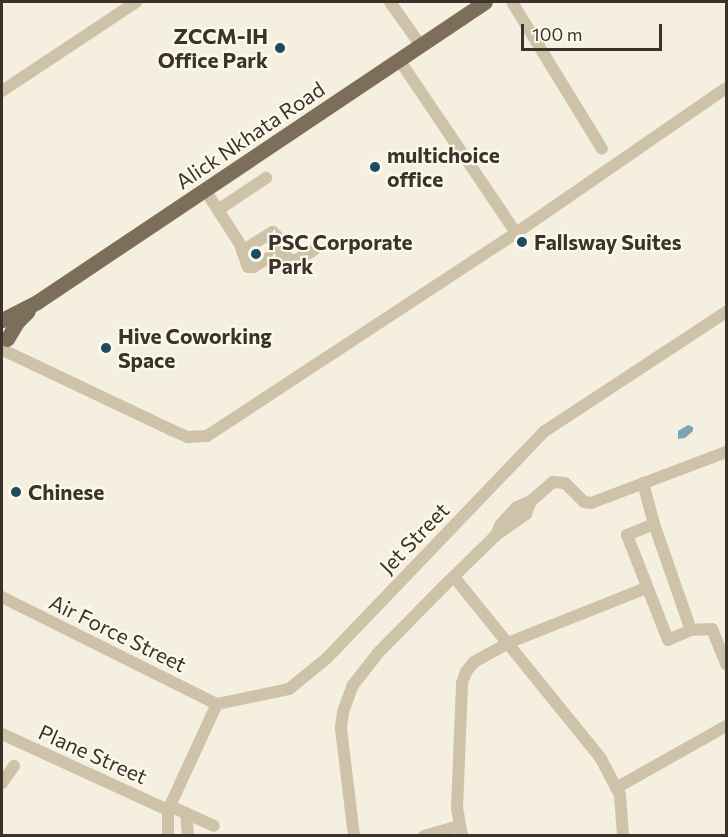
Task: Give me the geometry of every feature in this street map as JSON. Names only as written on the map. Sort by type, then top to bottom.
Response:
[{"type":"main road","name":"Alick Nkhata Road","points":[[2,320],[37,303],[485,2]]},
{"type":"main road","name":"Alick Nkhata Road","points":[[3,342],[18,321],[37,303]]},
{"type":"street","points":[[2,91],[136,2]]},
{"type":"street","points":[[390,2],[421,46]]},
{"type":"street","points":[[512,2],[602,149]]},
{"type":"street","points":[[400,61],[516,233]]},
{"type":"street","points":[[3,342],[179,433],[188,437],[207,436],[516,233],[726,88]]},
{"type":"street","points":[[218,210],[266,178]]},
{"type":"street","points":[[205,190],[240,244],[251,268],[282,252]]},
{"type":"street","points":[[242,251],[274,232],[283,242],[282,252]]},
{"type":"street","points":[[282,252],[292,262],[313,251]]},
{"type":"street","name":"Jet Street","points":[[217,704],[289,688],[327,658],[545,430],[726,312]]},
{"type":"street","points":[[354,836],[340,728],[348,697],[358,678],[378,653],[496,535],[526,514],[531,501],[554,482],[565,483],[585,502],[591,503],[726,452]]},
{"type":"street","points":[[643,483],[654,524],[691,630]]},
{"type":"street","points":[[654,524],[627,535],[668,640],[691,630],[712,629],[726,664]]},
{"type":"street","points":[[454,577],[600,756],[616,788],[622,809],[623,836]]},
{"type":"street","points":[[424,836],[461,831],[457,809],[462,683],[474,662],[508,643],[646,588]]},
{"type":"street","name":"Air Force Street","points":[[2,597],[217,704]]},
{"type":"street","points":[[168,836],[169,808],[217,704]]},
{"type":"street","points":[[616,788],[726,726]]},
{"type":"street","name":"Plane Street","points":[[2,734],[214,826]]},
{"type":"street","points":[[2,783],[14,766]]},
{"type":"street","points":[[186,813],[188,836]]},
{"type":"water","points":[[688,425],[693,427],[693,431],[685,438],[678,439],[678,431]]},
{"type":"place","name":"ZCCM-IH Office Park","points":[[280,48]]},
{"type":"place","name":"multichoice office","points":[[375,167]]},
{"type":"place","name":"Fallsway Suites","points":[[522,242]]},
{"type":"place","name":"PSC Corporate Park","points":[[256,254]]},
{"type":"place","name":"Hive Coworking Space","points":[[106,348]]},
{"type":"place","name":"Chinese","points":[[16,492]]}]
